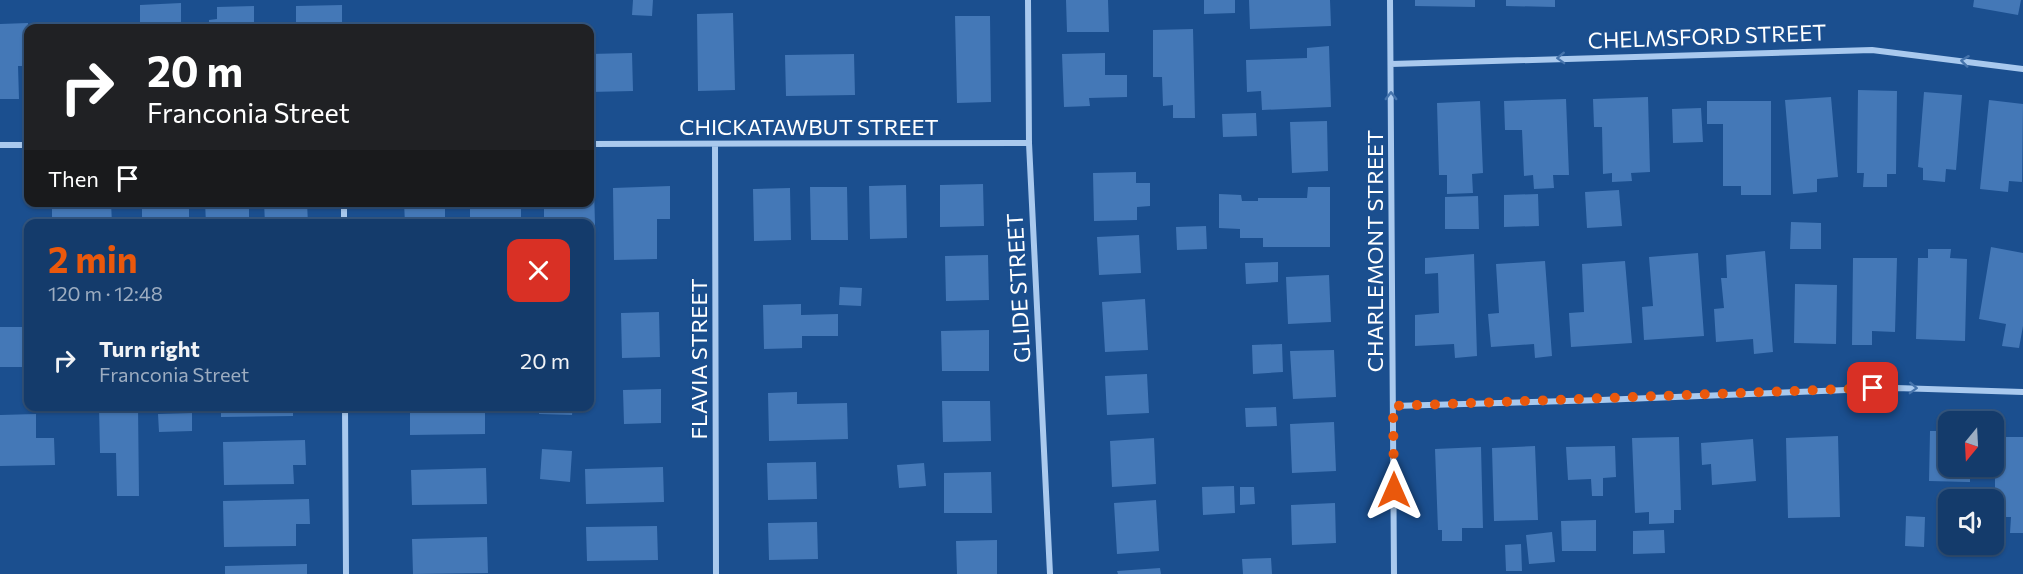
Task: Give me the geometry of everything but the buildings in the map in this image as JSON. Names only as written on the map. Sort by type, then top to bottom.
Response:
[{"type":"street","name":"GLIDE STREET","points":[[1028,0],[1029,143],[1050,574]]},
{"type":"street","name":"CHARLEMONT STREET","points":[[1390,0],[1394,574]]},
{"type":"street","name":"CHELMSFORD STREET","points":[[1391,64],[1872,50],[2023,69]]},
{"type":"street","name":"CHICKATAWBUT STREET","points":[[594,144],[1029,143]]},
{"type":"street","name":"FLAVIA STREET","points":[[715,144],[716,574]]},
{"type":"street","points":[[0,145],[24,145]]},
{"type":"street","points":[[1393,406],[1896,388],[2023,392]]},
{"type":"street","points":[[345,411],[346,574]]},
{"type":"route","points":[[1394,490],[1393,406],[1873,388]]}]
